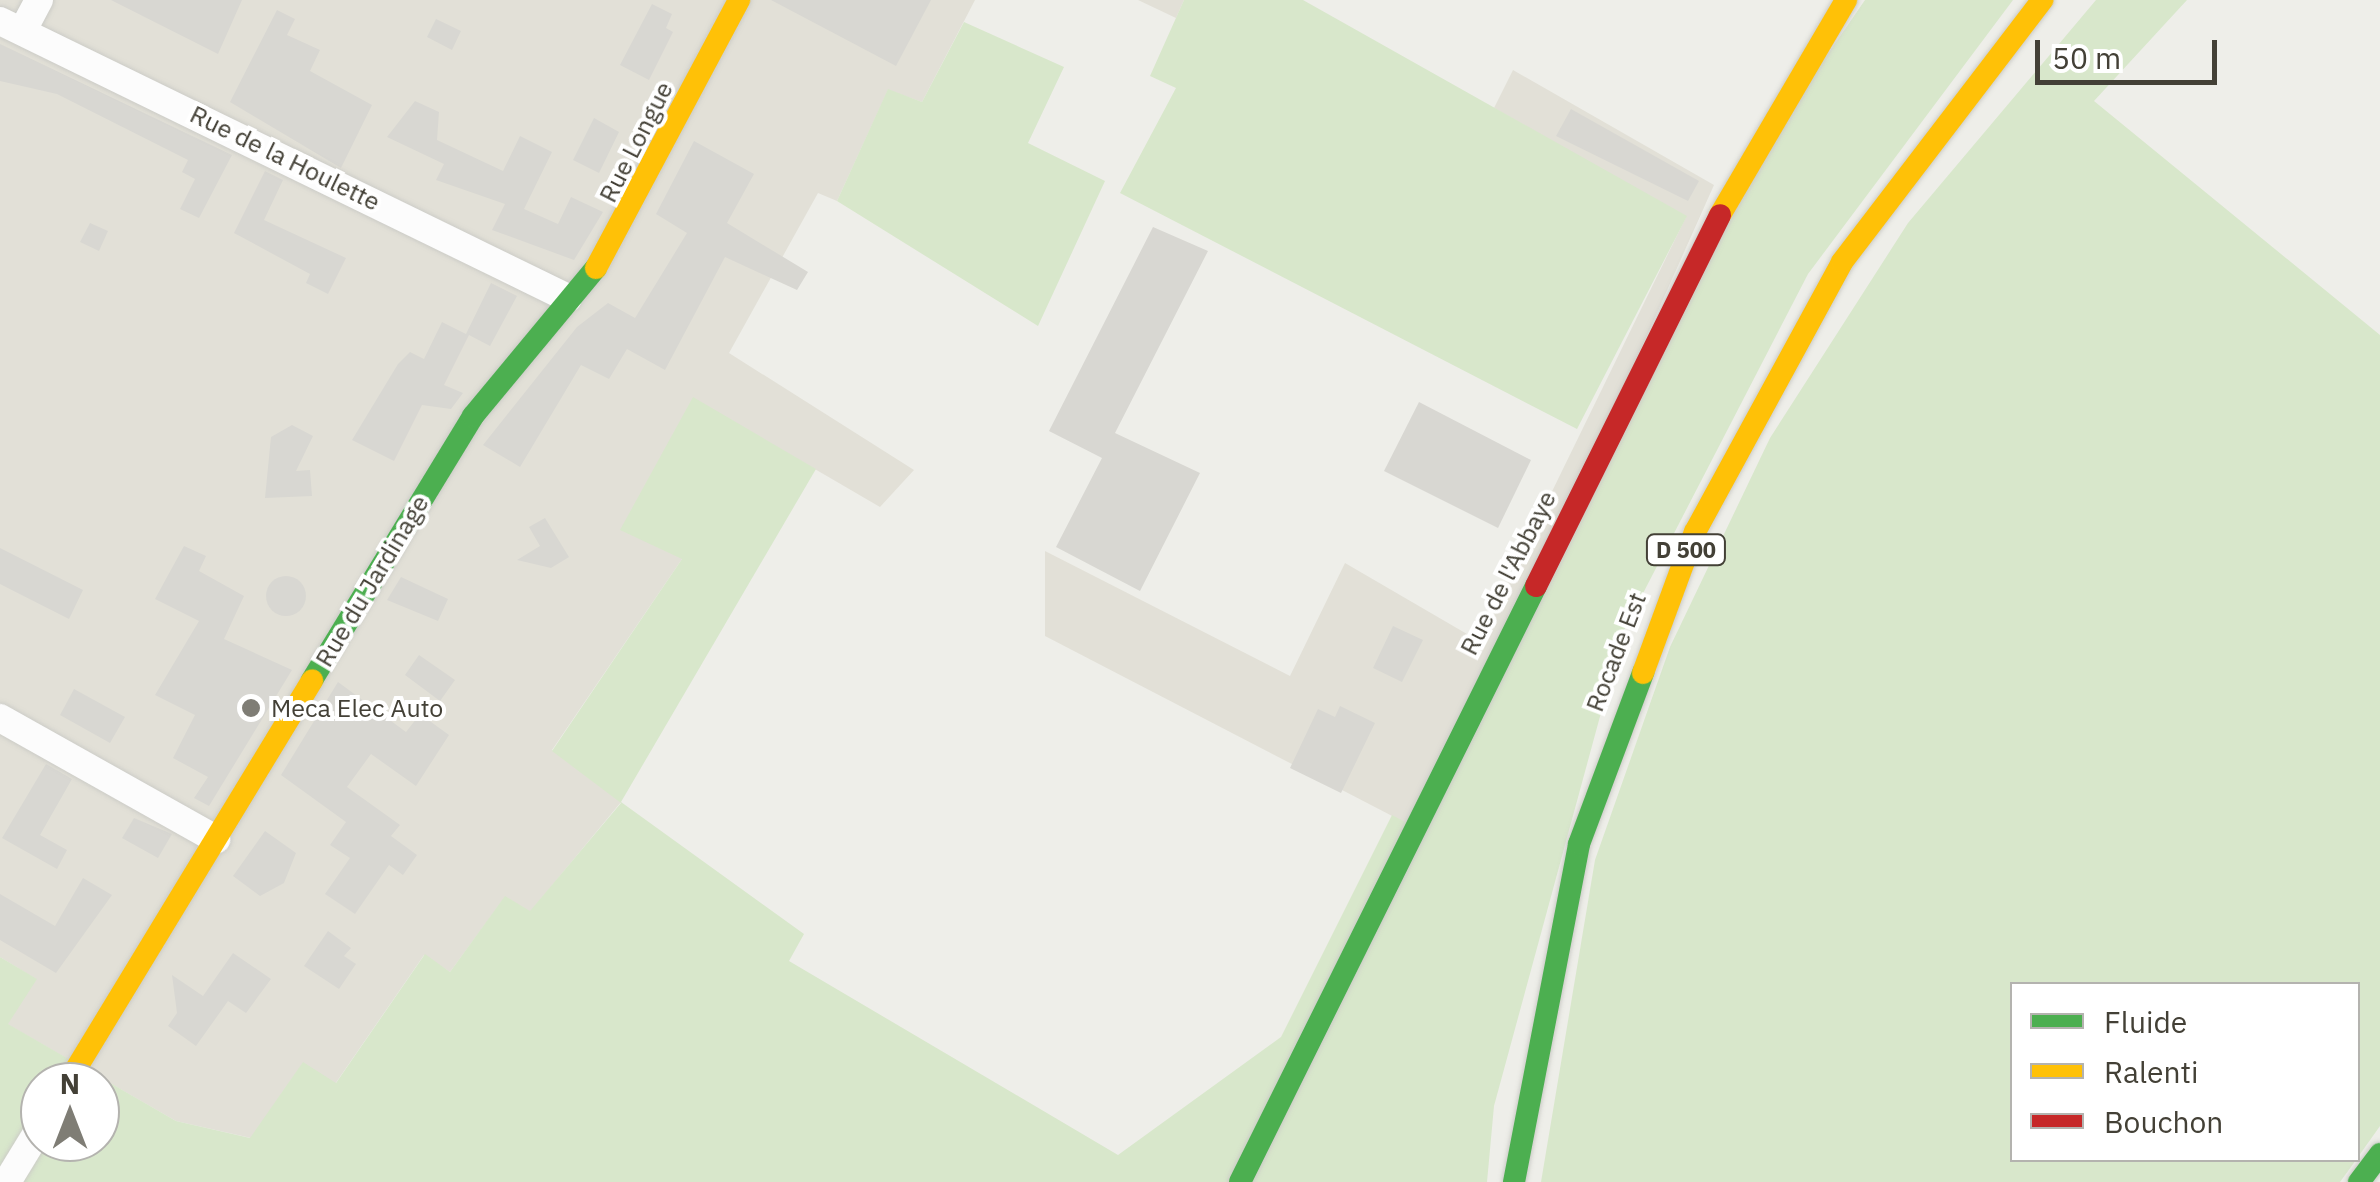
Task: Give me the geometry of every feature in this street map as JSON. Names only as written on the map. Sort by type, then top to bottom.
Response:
[{"type":"street","points":[[12,26],[38,0]]},
{"type":"street","name":"Rue Longue","points":[[568,298],[618,238],[738,0]]},
{"type":"street","name":"Rue de l'Abbaye","points":[[1240,1182],[1758,139],[1846,0]]},
{"type":"street","name":"Rocade Est","points":[[1514,1182],[1579,844],[1688,546],[1842,262],[2042,0]]},
{"type":"street","name":"Rue de la Houlette","points":[[12,26],[568,298]]},
{"type":"street","name":"Rue du Jardinage","points":[[80,1062],[473,416],[568,298]]},
{"type":"street","points":[[0,718],[216,839]]},
{"type":"street","points":[[2359,1182],[2380,1154]]},
{"type":"shaded area","points":[[0,0],[975,0],[922,102],[888,90],[837,201],[818,193],[729,353],[914,470],[880,507],[693,398],[682,559],[552,750],[621,802],[530,912],[505,897],[450,972],[424,955],[335,1084],[303,1063],[251,1138],[176,1121],[120,1089],[120,1062],[73,1062],[7,1024],[36,979],[0,957]]},
{"type":"shaded area","points":[[1138,0],[1184,0],[1176,18]]},
{"type":"shaded area","points":[[1513,70],[1714,185],[1425,833],[1045,636],[1045,551],[1290,676],[1345,563],[1479,641],[1686,217],[1494,108]]},
{"type":"green space","points":[[1184,0],[1303,0],[1687,216],[1577,429],[1120,193],[1176,88],[1150,76]]},
{"type":"green space","points":[[1865,0],[2013,0],[1808,274],[1623,632],[1494,1106],[1487,1182],[0,1182],[0,957],[37,979],[8,1024],[74,1062],[20,1062],[20,1162],[120,1162],[120,1089],[176,1121],[250,1138],[303,1062],[336,1083],[425,954],[450,972],[505,896],[530,911],[621,803],[552,751],[682,559],[620,530],[693,397],[816,469],[621,802],[804,934],[789,961],[1118,1155],[1281,1037],[1392,815],[1424,832],[1770,138]]},
{"type":"green space","points":[[2096,0],[2187,0],[2094,101],[2380,335],[2380,1126],[2360,1154],[2360,982],[2010,982],[2010,1162],[2355,1162],[2340,1182],[1541,1182],[1595,860],[1670,647],[1770,438],[1908,223]]},
{"type":"green space","points":[[964,22],[1064,67],[1028,143],[1105,181],[1038,326],[837,201],[888,89],[922,102]]},
{"type":"building","points":[[111,0],[242,0],[218,54]]},
{"type":"building","points":[[771,0],[931,0],[896,66]]},
{"type":"building","points":[[652,4],[672,14],[666,28],[673,32],[649,80],[620,65]]},
{"type":"building","points":[[277,10],[295,19],[287,35],[320,50],[310,71],[372,105],[341,168],[230,102]]},
{"type":"building","points":[[436,19],[461,31],[452,50],[427,37]]},
{"type":"building","points":[[0,44],[232,155],[199,218],[180,209],[195,179],[182,172],[188,160],[57,94],[0,81]]},
{"type":"building","points":[[415,101],[439,112],[437,140],[503,171],[520,136],[552,152],[524,209],[558,224],[571,197],[603,212],[574,260],[492,230],[505,204],[436,180],[444,164],[387,137]]},
{"type":"building","points":[[1571,109],[1699,181],[1688,201],[1556,136]]},
{"type":"building","points":[[594,118],[619,132],[599,173],[573,160]]},
{"type":"building","points":[[694,141],[754,174],[727,223],[808,272],[797,290],[725,257],[665,370],[627,349],[609,379],[581,365],[520,467],[483,445],[577,327],[608,303],[635,318],[687,233],[656,214]]},
{"type":"building","points":[[265,171],[283,180],[264,220],[346,258],[328,294],[306,283],[310,274],[234,233]]},
{"type":"building","points":[[90,223],[108,231],[99,251],[80,242]]},
{"type":"building","points":[[1153,227],[1208,251],[1115,433],[1200,473],[1140,591],[1056,547],[1102,458],[1049,431]]},
{"type":"building","points":[[491,283],[517,296],[490,346],[469,335],[444,385],[463,393],[451,409],[422,405],[394,461],[352,440],[398,364],[410,352],[424,359],[442,322],[466,334]]},
{"type":"building","points":[[1419,402],[1531,460],[1498,528],[1384,471]]},
{"type":"building","points":[[292,425],[313,436],[296,471],[310,470],[312,496],[265,498],[271,437]]},
{"type":"building","points":[[545,518],[569,557],[551,568],[517,560],[540,546],[529,527]]},
{"type":"building","points":[[184,546],[206,556],[199,571],[244,596],[224,639],[292,670],[209,806],[194,798],[208,777],[173,758],[195,715],[155,695],[199,621],[155,599]]},
{"type":"building","points":[[0,548],[83,590],[69,619],[0,584]]},
{"type":"building","points":[[286,576],[300,582],[306,596],[300,610],[286,616],[272,610],[266,596],[272,582]]},
{"type":"building","points":[[401,577],[448,599],[438,621],[387,600]]},
{"type":"building","points":[[1393,626],[1423,640],[1402,682],[1373,668]]},
{"type":"building","points":[[419,655],[455,680],[440,701],[405,675]]},
{"type":"building","points":[[338,682],[406,732],[420,714],[449,735],[416,786],[371,754],[347,787],[400,825],[391,836],[417,855],[403,875],[389,865],[355,914],[325,894],[350,858],[330,845],[346,822],[281,775]]},
{"type":"building","points":[[74,689],[125,717],[110,743],[60,715]]},
{"type":"building","points":[[1340,706],[1375,723],[1341,793],[1290,768],[1318,709],[1335,717]]},
{"type":"building","points":[[46,764],[72,779],[40,835],[67,850],[57,869],[2,838]]},
{"type":"building","points":[[134,818],[172,834],[158,858],[122,838]]},
{"type":"building","points":[[265,831],[296,853],[284,883],[260,896],[233,876]]},
{"type":"building","points":[[83,878],[112,895],[56,973],[0,940],[0,894],[55,926]]},
{"type":"building","points":[[328,931],[351,948],[344,956],[356,964],[339,989],[304,966]]},
{"type":"building","points":[[233,953],[271,979],[246,1013],[228,1001],[196,1046],[168,1026],[177,1013],[172,975],[203,996]]},
{"type":"traffic: fast","points":[[312,680],[473,416],[596,268]]},
{"type":"traffic: fast","points":[[1240,1182],[1536,586]]},
{"type":"traffic: fast","points":[[1514,1182],[1579,844],[1643,673]]},
{"type":"traffic: fast","points":[[2359,1182],[2380,1154]]},
{"type":"traffic: slow","points":[[596,268],[739,0]]},
{"type":"traffic: slow","points":[[1720,215],[1846,0]]},
{"type":"traffic: slow","points":[[1643,673],[1695,532],[1842,262],[2042,0]]},
{"type":"traffic: slow","points":[[80,1062],[312,680]]},
{"type":"traffic: jam","points":[[1536,586],[1720,215]]},
{"type":"place","name":"Meca Elec Auto","points":[[251,708]]}]
